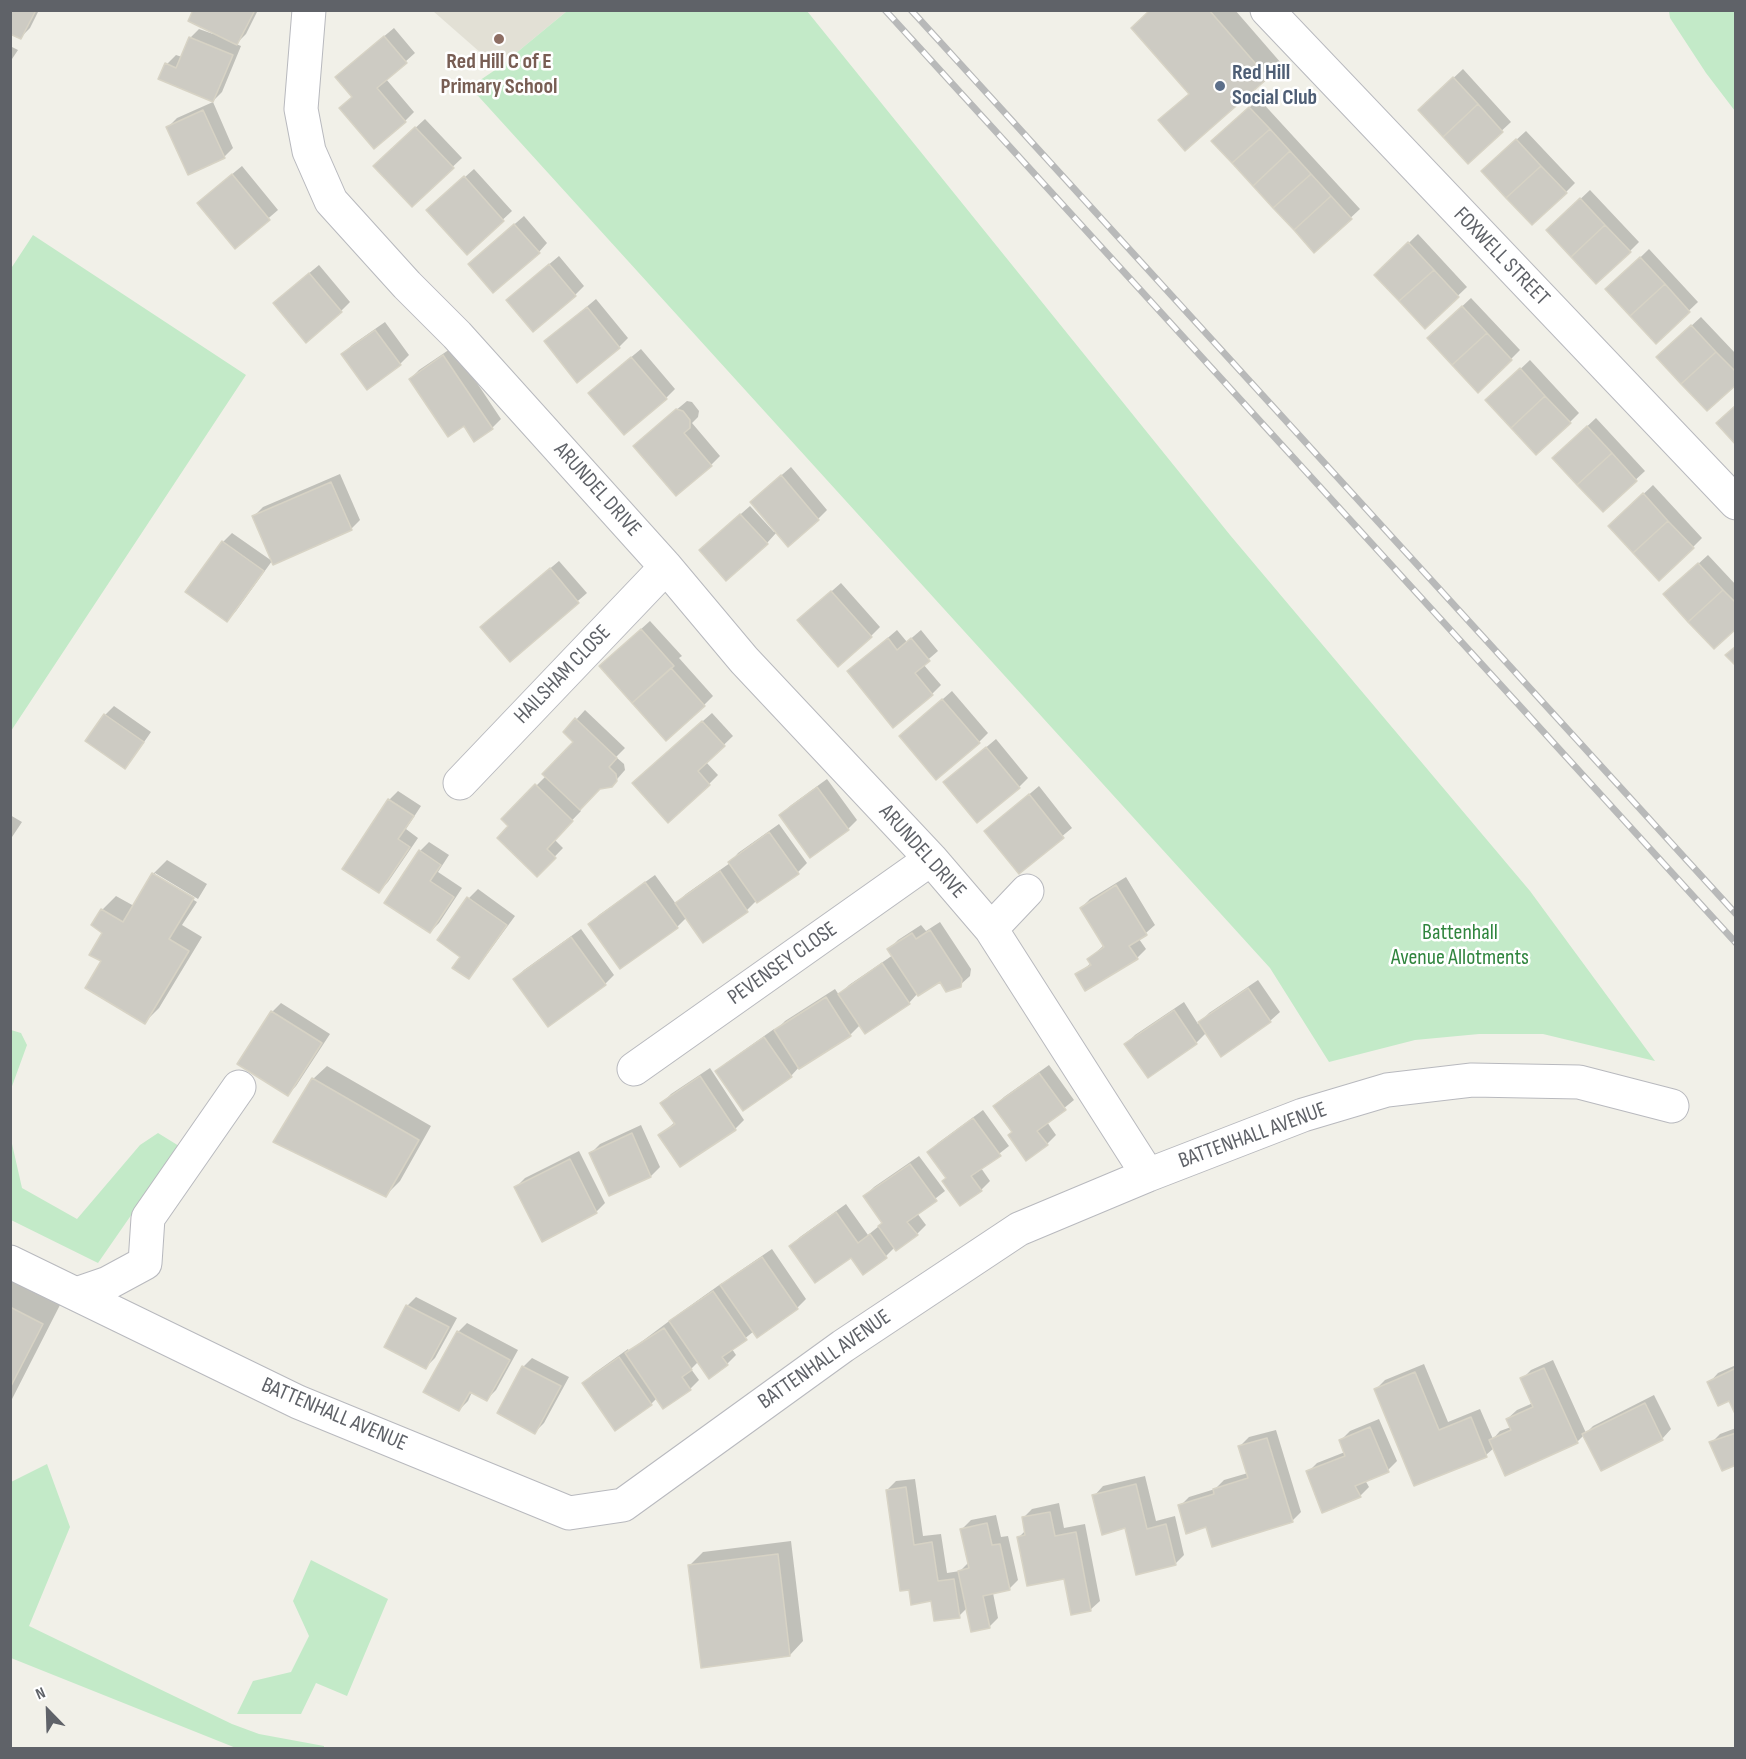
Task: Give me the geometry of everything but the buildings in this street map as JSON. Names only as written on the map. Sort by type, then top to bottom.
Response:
[{"type":"street","name":"ARUNDEL DRIVE","points":[[309,10],[301,109],[309,151],[331,201],[407,285],[457,335],[666,567],[744,660],[931,859],[990,929],[1148,1175]]},
{"type":"street","name":"FOXWELL STREET","points":[[1267,10],[1736,503]]},
{"type":"street","name":"HAILSHAM CLOSE","points":[[460,783],[666,567]]},
{"type":"street","name":"PEVENSEY CLOSE","points":[[634,1069],[931,859]]},
{"type":"street","points":[[990,929],[1027,891]]},
{"type":"street","name":"BATTENHALL AVENUE","points":[[10,1262],[298,1402],[569,1513],[623,1505],[843,1346],[1019,1229],[1148,1175],[1303,1115],[1387,1090],[1472,1080],[1579,1082],[1671,1106]]},
{"type":"street","points":[[76,1294],[108,1283],[145,1263],[148,1218],[239,1087]]},
{"type":"shaded area","name":"Red Hill C of E Primary School","points":[[433,11],[567,11],[498,68]]},
{"type":"green space","name":"Battenhall Avenue Allotments","points":[[567,11],[807,11],[1230,535],[1530,891],[1655,1061],[1543,1034],[1479,1034],[1415,1040],[1329,1062],[1270,968],[470,87],[498,68]]},
{"type":"green space","points":[[1669,11],[1735,11],[1735,111],[1706,73],[1670,18]]},
{"type":"green space","points":[[33,235],[246,375],[11,731],[10,270]]},
{"type":"green space","points":[[11,1030],[21,1033],[27,1045],[11,1089]]},
{"type":"green space","points":[[158,1133],[179,1146],[98,1263],[11,1220],[10,1135],[22,1188],[77,1219],[140,1145]]},
{"type":"green space","points":[[47,1464],[70,1527],[29,1626],[232,1724],[259,1734],[324,1746],[324,1748],[236,1748],[11,1658],[11,1482]]},
{"type":"green space","points":[[311,1560],[388,1599],[347,1696],[316,1683],[301,1714],[237,1714],[253,1681],[291,1672],[309,1636],[293,1601]]},
{"type":"railway","points":[[885,10],[1736,943]]},
{"type":"railway","points":[[911,10],[1736,914]]},
{"type":"place","name":"Red Hill C of E Primary School","points":[[499,39]]},
{"type":"place","name":"Red Hill Social Club","points":[[1220,86]]}]
